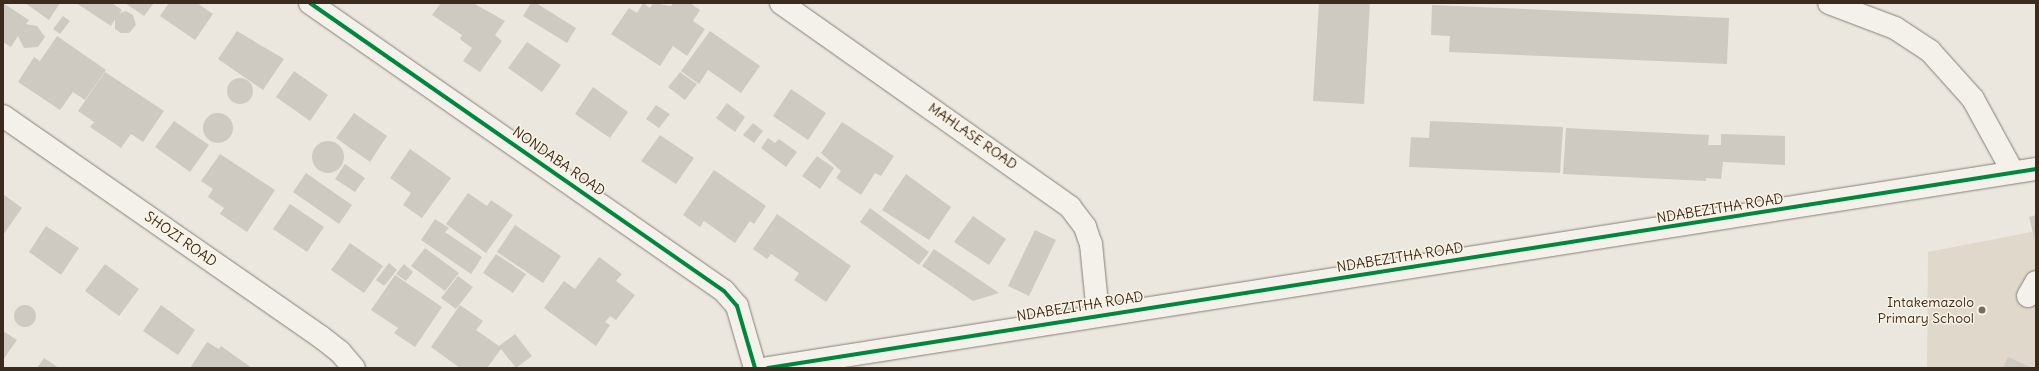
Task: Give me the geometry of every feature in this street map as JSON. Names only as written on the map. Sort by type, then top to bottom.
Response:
[{"type":"street","name":"NONDABA ROAD","points":[[310,3],[724,291],[736,306],[755,368]]},
{"type":"street","name":"MAHLASE ROAD","points":[[781,3],[1070,207],[1085,227],[1091,244],[1098,314]]},
{"type":"street","points":[[1829,3],[1895,28],[1930,51],[1973,99],[2013,172]]},
{"type":"street","name":"SHOZI ROAD","points":[[3,116],[314,332],[340,352],[354,368]]},
{"type":"street","name":"NDABEZITHA ROAD","points":[[768,368],[1098,314],[1699,223],[2036,169]]},
{"type":"shaded area","name":"Intakemazolo Primary School","points":[[2036,231],[2036,368],[1927,368],[1928,252]]},
{"type":"building","points":[[3,3],[29,20],[26,24],[37,26],[45,37],[38,47],[24,48],[18,36],[11,47],[3,42]]},
{"type":"building","points":[[25,3],[60,3],[49,20]]},
{"type":"building","points":[[76,3],[112,3],[122,10],[119,13],[126,11],[133,15],[136,25],[129,33],[121,33],[115,29],[115,19],[111,26]]},
{"type":"building","points":[[125,3],[154,3],[144,16]]},
{"type":"building","points":[[169,3],[197,3],[213,14],[195,40],[160,16]]},
{"type":"building","points":[[441,3],[473,3],[505,21],[495,35],[502,41],[480,72],[463,61],[472,48],[460,39],[462,35],[432,15]]},
{"type":"building","points":[[531,3],[536,3],[576,28],[567,43],[523,16]]},
{"type":"building","points":[[643,3],[650,8],[653,3],[671,6],[673,3],[690,3],[700,10],[693,21],[705,29],[687,56],[673,46],[660,66],[611,34],[629,8],[637,13]]},
{"type":"building","points":[[1319,3],[1370,3],[1364,104],[1313,101]]},
{"type":"building","points":[[1432,5],[1729,18],[1727,64],[1449,52],[1450,36],[1431,35]]},
{"type":"building","points":[[63,16],[70,21],[60,34],[53,29]]},
{"type":"building","points":[[237,31],[284,59],[263,90],[218,59]]},
{"type":"building","points":[[710,31],[760,66],[741,93],[708,70],[699,84],[681,71]]},
{"type":"building","points":[[57,36],[106,70],[85,100],[73,92],[60,110],[18,82],[34,57],[40,61]]},
{"type":"building","points":[[527,42],[561,65],[542,92],[508,68]]},
{"type":"building","points":[[294,71],[328,95],[310,121],[276,97]]},
{"type":"building","points":[[105,72],[164,111],[143,142],[131,134],[121,148],[90,127],[94,122],[78,111]]},
{"type":"building","points":[[680,72],[697,84],[685,100],[668,87]]},
{"type":"building","points":[[240,78],[249,82],[253,91],[249,100],[240,104],[231,100],[227,91],[231,82]]},
{"type":"building","points":[[593,87],[628,112],[610,138],[575,114]]},
{"type":"building","points":[[791,89],[826,113],[808,140],[773,116]]},
{"type":"building","points":[[727,103],[745,117],[735,132],[716,118]]},
{"type":"building","points":[[656,105],[670,114],[659,128],[646,119]]},
{"type":"building","points":[[218,113],[229,117],[233,128],[229,139],[218,143],[207,139],[203,128],[207,117]]},
{"type":"building","points":[[354,113],[387,136],[370,162],[336,138]]},
{"type":"building","points":[[174,121],[209,145],[190,172],[155,147]]},
{"type":"building","points":[[1430,121],[1563,127],[1560,173],[1409,167],[1411,137],[1429,138]]},
{"type":"building","points":[[842,122],[894,156],[881,176],[875,173],[861,195],[836,178],[841,171],[821,153]]},
{"type":"building","points":[[753,123],[763,131],[754,143],[743,135]]},
{"type":"building","points":[[1566,128],[1709,135],[1708,145],[1721,145],[1721,134],[1785,136],[1785,165],[1723,162],[1721,179],[1706,178],[1706,181],[1563,174]]},
{"type":"building","points":[[660,135],[694,158],[676,184],[641,161]]},
{"type":"building","points":[[768,138],[775,143],[779,139],[797,152],[786,167],[761,148]]},
{"type":"building","points":[[325,141],[331,141],[341,148],[344,157],[343,163],[337,170],[331,173],[325,173],[315,166],[312,160],[312,154],[319,144]]},
{"type":"building","points":[[410,149],[451,178],[422,218],[403,205],[411,193],[390,178]]},
{"type":"building","points":[[220,154],[275,190],[247,232],[220,214],[224,208],[208,197],[213,189],[201,181]]},
{"type":"building","points":[[817,156],[834,168],[820,189],[802,176]]},
{"type":"building","points":[[345,164],[365,178],[355,192],[335,179]]},
{"type":"building","points":[[714,170],[766,206],[754,224],[750,221],[735,243],[704,221],[700,227],[683,215]]},
{"type":"building","points":[[306,173],[352,205],[339,224],[293,192]]},
{"type":"building","points":[[906,174],[951,207],[929,240],[882,210]]},
{"type":"building","points":[[468,193],[487,206],[491,200],[513,215],[486,253],[446,224]]},
{"type":"building","points":[[3,194],[22,208],[3,235]]},
{"type":"building","points":[[290,204],[324,227],[307,252],[273,229]]},
{"type":"building","points":[[870,208],[929,252],[919,265],[860,222]]},
{"type":"building","points":[[777,214],[851,266],[826,302],[794,280],[799,273],[771,254],[767,259],[753,249]]},
{"type":"building","points":[[2036,215],[2036,236],[2034,237],[2029,217]]},
{"type":"building","points":[[973,216],[1006,239],[989,265],[954,242]]},
{"type":"building","points":[[435,219],[449,228],[445,232],[482,257],[471,274],[421,240]]},
{"type":"building","points":[[515,225],[561,256],[543,283],[497,252]]},
{"type":"building","points":[[46,226],[79,248],[61,275],[29,252]]},
{"type":"building","points":[[1035,230],[1056,240],[1029,296],[1008,286]]},
{"type":"building","points":[[350,243],[383,266],[364,293],[331,270]]},
{"type":"building","points":[[425,248],[459,273],[445,291],[411,266]]},
{"type":"building","points":[[934,249],[999,293],[973,301],[922,266]]},
{"type":"building","points":[[496,254],[526,274],[513,293],[483,273]]},
{"type":"building","points":[[599,257],[622,274],[616,281],[635,295],[616,320],[610,316],[605,322],[610,325],[596,346],[544,308],[564,281],[575,289]]},
{"type":"building","points":[[389,263],[397,270],[384,286],[376,280]]},
{"type":"building","points":[[105,264],[139,289],[119,316],[85,291]]},
{"type":"building","points":[[404,264],[413,272],[406,281],[396,274]]},
{"type":"building","points":[[395,275],[442,307],[415,347],[394,333],[398,328],[371,310]]},
{"type":"building","points":[[458,276],[473,287],[456,309],[441,298]]},
{"type":"building","points":[[25,305],[33,308],[36,316],[33,324],[25,327],[17,324],[14,316],[17,308]]},
{"type":"building","points":[[161,305],[195,330],[178,355],[143,331]]},
{"type":"building","points":[[460,305],[483,321],[476,330],[499,346],[515,334],[532,356],[516,368],[501,349],[487,368],[460,368],[431,347]]},
{"type":"building","points":[[3,331],[17,340],[3,360]]},
{"type":"building","points":[[207,342],[219,349],[221,346],[252,368],[190,368]]},
{"type":"building","points":[[2008,357],[2032,368],[2003,368]]},
{"type":"building","points":[[44,358],[59,368],[37,368]]},
{"type":"cycle path","points":[[310,3],[724,291],[737,306],[755,368]]},
{"type":"cycle path","points":[[768,368],[2036,169]]},
{"type":"place","name":"Intakemazolo Primary School","points":[[1982,310]]}]
